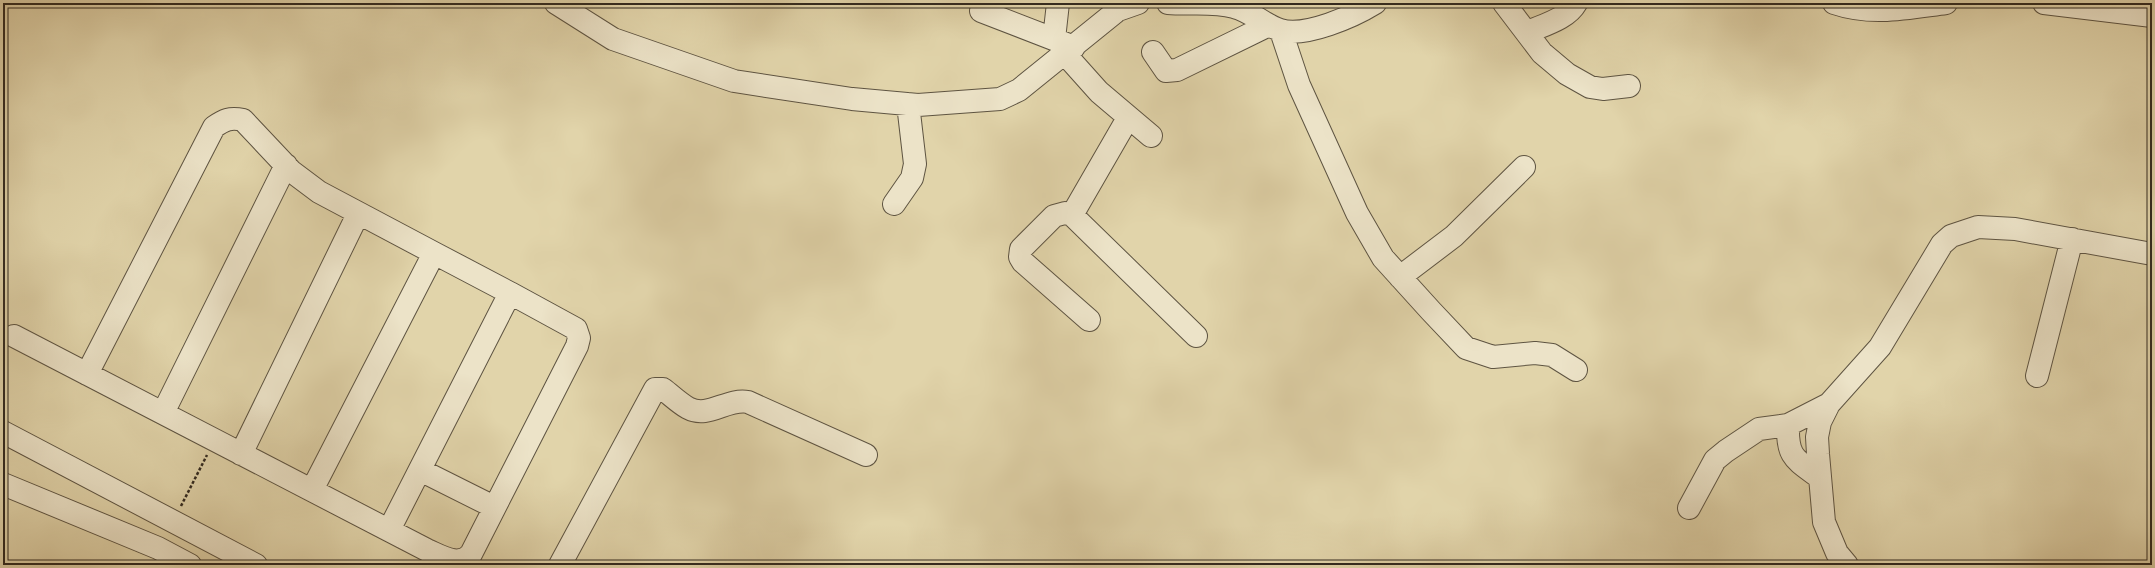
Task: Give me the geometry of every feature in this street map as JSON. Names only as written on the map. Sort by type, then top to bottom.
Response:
[{"type":"street","points":[[556,3],[613,39],[734,82],[852,99],[908,104],[972,102],[1000,99],[1019,90],[1064,46],[1118,10],[1138,3]]},
{"type":"street","points":[[1058,3],[1064,46],[1099,92],[1151,136]]},
{"type":"street","points":[[1168,3],[1243,7],[1275,28],[1357,213],[1383,258],[1430,312],[1466,348],[1492,357],[1535,353],[1552,355],[1576,370]]},
{"type":"street","points":[[1153,52],[1166,71],[1177,70],[1275,28],[1305,30],[1322,26],[1356,15],[1375,3]]},
{"type":"street","points":[[1504,3],[1550,62],[1590,87],[1603,89],[1629,86]]},
{"type":"street","points":[[1528,32],[1560,18],[1573,9],[1576,3]]},
{"type":"street","points":[[1834,3],[1867,11],[1892,11],[1946,3]]},
{"type":"street","points":[[2044,3],[2152,16]]},
{"type":"street","points":[[981,11],[1064,46]]},
{"type":"street","points":[[894,204],[912,178],[915,164],[908,104]]},
{"type":"street","points":[[14,336],[87,374],[215,440],[241,454],[389,530],[423,557],[455,562],[465,560],[471,554],[579,338],[576,329],[573,326],[358,214],[319,192],[286,165],[243,120],[233,118],[224,120],[214,127],[87,374]]},
{"type":"street","points":[[1072,215],[1128,118]]},
{"type":"street","points":[[163,413],[286,165]]},
{"type":"street","points":[[1400,277],[1454,236],[1524,167]]},
{"type":"street","points":[[1089,320],[1023,262],[1020,257],[1022,248],[1054,216],[1065,213],[1072,215],[1196,336]]},
{"type":"street","points":[[241,454],[358,214]]},
{"type":"street","points":[[1847,565],[1838,553],[1826,530],[1817,437],[1820,422],[1829,404],[1880,347],[1942,244],[1951,236],[1978,227],[2014,229],[2152,254]]},
{"type":"street","points":[[2037,376],[2072,239]]},
{"type":"street","points":[[312,490],[434,253]]},
{"type":"street","points":[[389,530],[510,293]]},
{"type":"street","points":[[560,565],[655,389],[663,389],[684,406],[694,410],[710,410],[737,401],[748,402],[866,455]]},
{"type":"street","points":[[1689,508],[1715,460],[1726,451],[1759,429],[1788,425],[1829,404]]},
{"type":"street","points":[[1788,425],[1790,452],[1798,461],[1820,478]]},
{"type":"street","points":[[3,432],[256,565]]},
{"type":"street","points":[[420,470],[494,507]]},
{"type":"street","points":[[3,484],[158,548],[190,565]]},
{"type":"street","points":[[158,548],[173,522]]},
{"type":"path","points":[[173,522],[215,440]]}]
